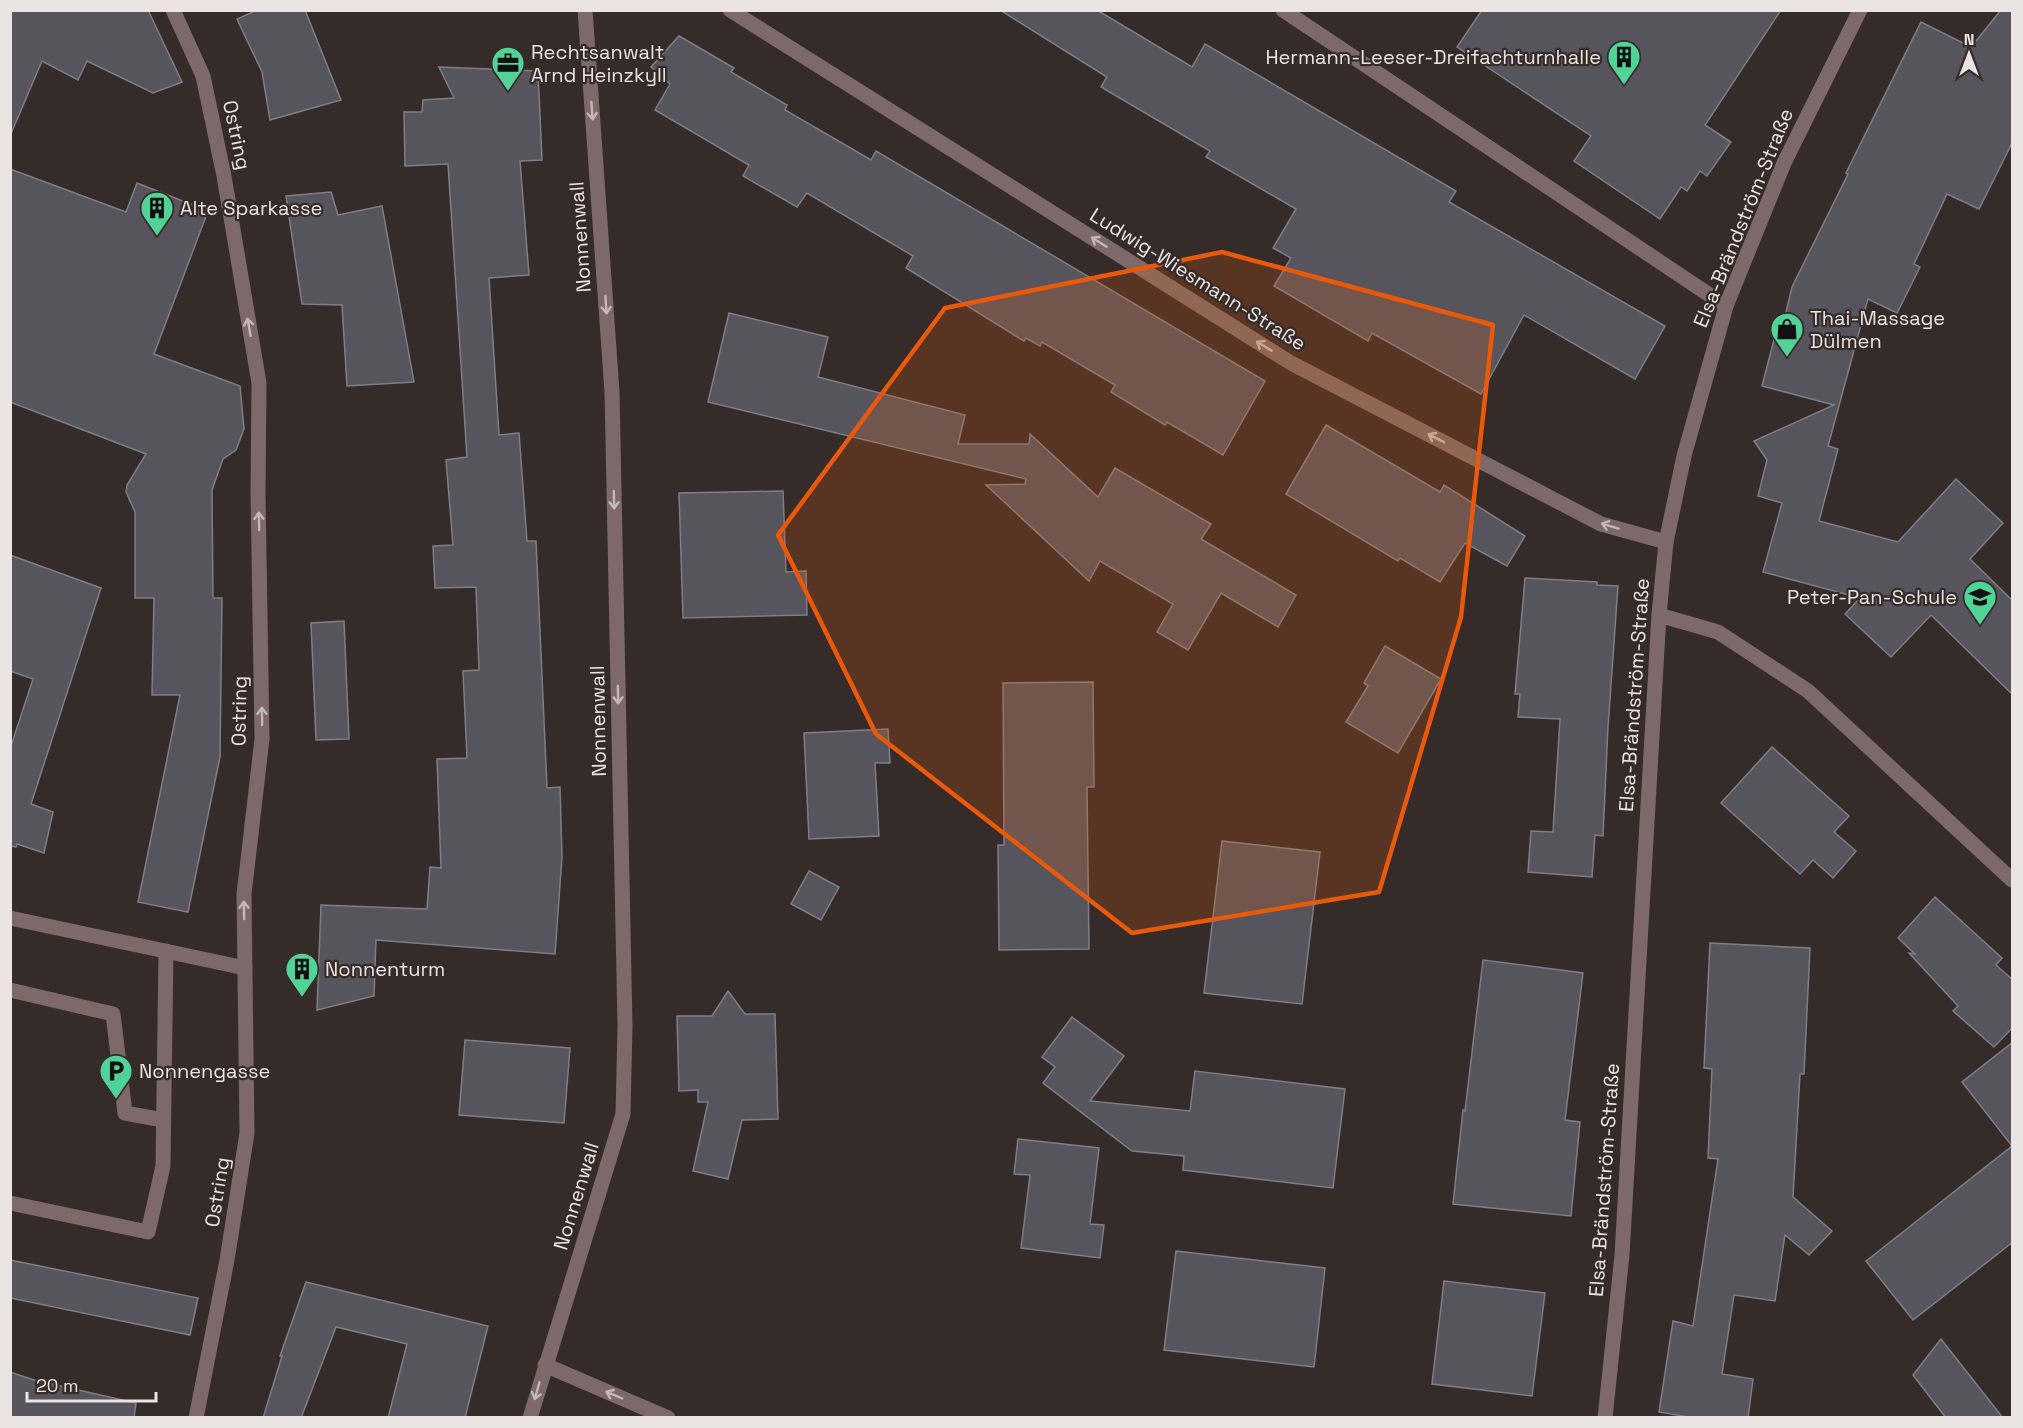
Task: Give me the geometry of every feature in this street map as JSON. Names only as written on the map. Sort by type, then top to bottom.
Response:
[{"type":"street","name":"Ostring","points":[[174,10],[203,76],[224,176],[259,383],[258,493],[262,739],[244,894],[247,1133],[227,1260],[196,1418]]},
{"type":"street","name":"Nonnenwall","points":[[530,1418],[623,1114],[625,1015],[612,392],[585,10]]},
{"type":"street","points":[[1284,10],[1726,306]]},
{"type":"street","name":"Elsa-Brändström-Straße","points":[[1605,1418],[1622,1255],[1659,615],[1666,542],[1689,436],[1726,306],[1784,163],[1860,10]]},
{"type":"street","name":"Ludwig-Wiesmann-Straße","points":[[738,12],[1291,363],[1601,524],[1666,542]]},
{"type":"street","points":[[1659,615],[1718,632],[1808,691],[2013,880]]},
{"type":"street","points":[[10,918],[245,968]]},
{"type":"street","points":[[10,1203],[148,1232],[163,1166],[166,951]]},
{"type":"street","points":[[10,990],[113,1014],[125,1113],[163,1120]]},
{"type":"street","points":[[545,1365],[668,1418]]},
{"type":"highlighted area","points":[[1222,252],[1493,325],[1461,617],[1379,892],[1132,933],[876,734],[778,535],[945,308]]},
{"type":"building","points":[[10,10],[148,10],[182,82],[153,93],[87,61],[78,80],[42,61],[10,136]]},
{"type":"building","points":[[257,10],[305,10],[341,100],[270,120],[262,72],[237,19]]},
{"type":"building","points":[[1000,10],[1097,10],[1192,67],[1205,44],[1456,191],[1449,202],[1665,326],[1635,379],[1524,315],[1481,394],[1372,333],[1368,341],[1274,286],[1291,258],[1273,248],[1296,209],[1206,157],[1210,151],[1101,87],[1107,77]]},
{"type":"building","name":"Hermann-Leeser-Dreifachturnhalle","points":[[1482,10],[1781,10],[1705,125],[1731,142],[1707,176],[1700,171],[1687,191],[1681,187],[1660,219],[1574,161],[1591,136],[1457,47]]},
{"type":"building","points":[[2001,10],[2013,10],[2013,141],[1979,209],[1947,194],[1914,264],[1920,267],[1897,313],[1868,299],[1828,446],[1838,449],[1819,521],[1898,542],[1956,479],[2003,523],[1970,559],[2013,601],[2013,695],[1931,615],[1891,657],[1845,614],[1860,598],[1763,572],[1782,503],[1758,496],[1767,460],[1754,441],[1834,405],[1762,386],[1778,324],[1783,325],[1792,287],[1921,22],[1971,47]]},
{"type":"building","points":[[679,36],[734,68],[731,72],[787,105],[785,110],[871,160],[876,151],[1265,381],[1223,455],[1167,422],[1165,425],[1111,392],[1115,385],[1042,342],[1040,346],[1026,338],[1024,341],[906,268],[913,256],[807,193],[797,207],[743,176],[749,165],[655,110],[670,84],[651,67]]},
{"type":"building","points":[[439,67],[538,71],[542,160],[520,161],[529,275],[489,278],[499,435],[519,433],[527,541],[536,541],[547,788],[560,787],[562,857],[555,954],[376,940],[374,996],[317,1010],[321,905],[427,909],[430,867],[441,868],[437,759],[467,758],[463,671],[479,670],[476,587],[435,588],[433,546],[453,545],[446,460],[467,457],[448,164],[405,166],[404,112],[422,112],[423,100],[454,98]]},
{"type":"building","points":[[10,169],[126,212],[137,183],[208,211],[154,354],[240,386],[244,429],[236,450],[223,459],[212,490],[213,598],[222,598],[220,757],[188,912],[138,902],[180,695],[152,695],[154,598],[135,598],[135,512],[126,492],[127,485],[146,454],[10,402]]},
{"type":"building","points":[[331,192],[338,215],[382,206],[414,382],[347,386],[342,305],[302,304],[286,196]]},
{"type":"building","points":[[729,313],[828,337],[818,377],[965,415],[958,444],[1029,444],[1030,434],[1098,497],[1115,468],[1211,524],[1201,539],[1296,595],[1278,627],[1221,593],[1188,650],[1157,632],[1173,604],[1100,561],[1089,581],[986,485],[1025,484],[1026,479],[708,402]]},
{"type":"building","points":[[1326,425],[1440,492],[1444,485],[1525,536],[1507,566],[1465,543],[1440,582],[1400,558],[1398,561],[1286,494]]},
{"type":"building","points":[[783,491],[786,572],[806,571],[807,615],[683,618],[679,493]]},
{"type":"building","points":[[10,555],[101,588],[31,804],[53,812],[44,853],[17,844],[16,847],[10,846],[10,749],[33,679],[10,671]]},
{"type":"building","points":[[1525,578],[1597,582],[1597,585],[1618,586],[1603,836],[1595,835],[1592,877],[1528,872],[1531,831],[1553,832],[1560,719],[1518,717],[1520,694],[1515,694]]},
{"type":"building","points":[[344,621],[349,739],[316,740],[311,623]]},
{"type":"building","points":[[1385,646],[1441,679],[1398,753],[1346,722],[1368,686],[1364,683]]},
{"type":"building","points":[[1093,682],[1094,787],[1087,787],[1089,949],[999,950],[998,845],[1004,845],[1003,683]]},
{"type":"building","points":[[888,729],[890,763],[875,763],[879,836],[809,839],[804,733]]},
{"type":"building","points":[[1772,747],[1849,816],[1834,832],[1856,851],[1833,878],[1813,860],[1800,874],[1721,803]]},
{"type":"building","points":[[1222,841],[1320,852],[1302,1004],[1204,993]]},
{"type":"building","points":[[809,871],[839,887],[821,920],[791,904]]},
{"type":"building","points":[[1935,897],[2002,958],[1996,965],[2013,980],[2013,1027],[1994,1047],[1953,1011],[1958,1006],[1909,953],[1915,954],[1898,938]]},
{"type":"building","points":[[1710,943],[1810,948],[1804,1074],[1800,1074],[1793,1197],[1832,1231],[1809,1255],[1785,1235],[1775,1301],[1734,1295],[1722,1374],[1753,1379],[1748,1418],[1694,1418],[1659,1412],[1673,1321],[1693,1326],[1718,1159],[1708,1158],[1712,1069],[1704,1068]]},
{"type":"building","points":[[1483,960],[1583,973],[1565,1120],[1580,1122],[1571,1216],[1453,1204]]},
{"type":"building","points":[[728,991],[745,1014],[775,1014],[778,1119],[742,1120],[728,1179],[693,1171],[708,1102],[698,1102],[698,1090],[679,1091],[677,1016],[712,1016]]},
{"type":"building","points":[[1072,1017],[1124,1056],[1090,1101],[1190,1111],[1195,1071],[1345,1089],[1333,1188],[1183,1170],[1184,1156],[1132,1151],[1043,1083],[1055,1067],[1042,1057]]},
{"type":"building","points":[[465,1040],[570,1048],[564,1123],[459,1115]]},
{"type":"building","points":[[2013,1042],[2013,1242],[1913,1320],[1866,1261],[2012,1146],[1962,1082]]},
{"type":"building","points":[[1018,1139],[1099,1148],[1090,1224],[1104,1225],[1100,1258],[1021,1248],[1030,1175],[1014,1174]]},
{"type":"building","points":[[1176,1251],[1325,1268],[1314,1367],[1164,1350]]},
{"type":"building","points":[[10,1260],[198,1298],[190,1335],[10,1298]]},
{"type":"building","points":[[1444,1281],[1545,1293],[1532,1396],[1432,1384]]},
{"type":"building","points":[[306,1282],[488,1326],[465,1418],[388,1418],[407,1344],[336,1327],[301,1418],[263,1418],[282,1356],[280,1356]]},
{"type":"building","points":[[1941,1339],[2003,1418],[1946,1418],[1913,1375]]},
{"type":"building","points":[[10,1372],[34,1380],[136,1403],[134,1418],[10,1418]]},
{"type":"place","name":"Hermann-Leeser-Dreifachturnhalle","points":[[1624,86]]},
{"type":"place","name":"Rechtsanwalt Arnd Heinzkyll","points":[[508,92]]},
{"type":"place","name":"Alte Sparkasse","points":[[157,237]]},
{"type":"place","name":"Thai-Massage Dülmen","points":[[1787,358]]},
{"type":"place","name":"Peter-Pan-Schule","points":[[1980,626]]},
{"type":"place","name":"Nonnenturm","points":[[302,998]]},
{"type":"place","name":"Nonnengasse","points":[[116,1100]]}]
